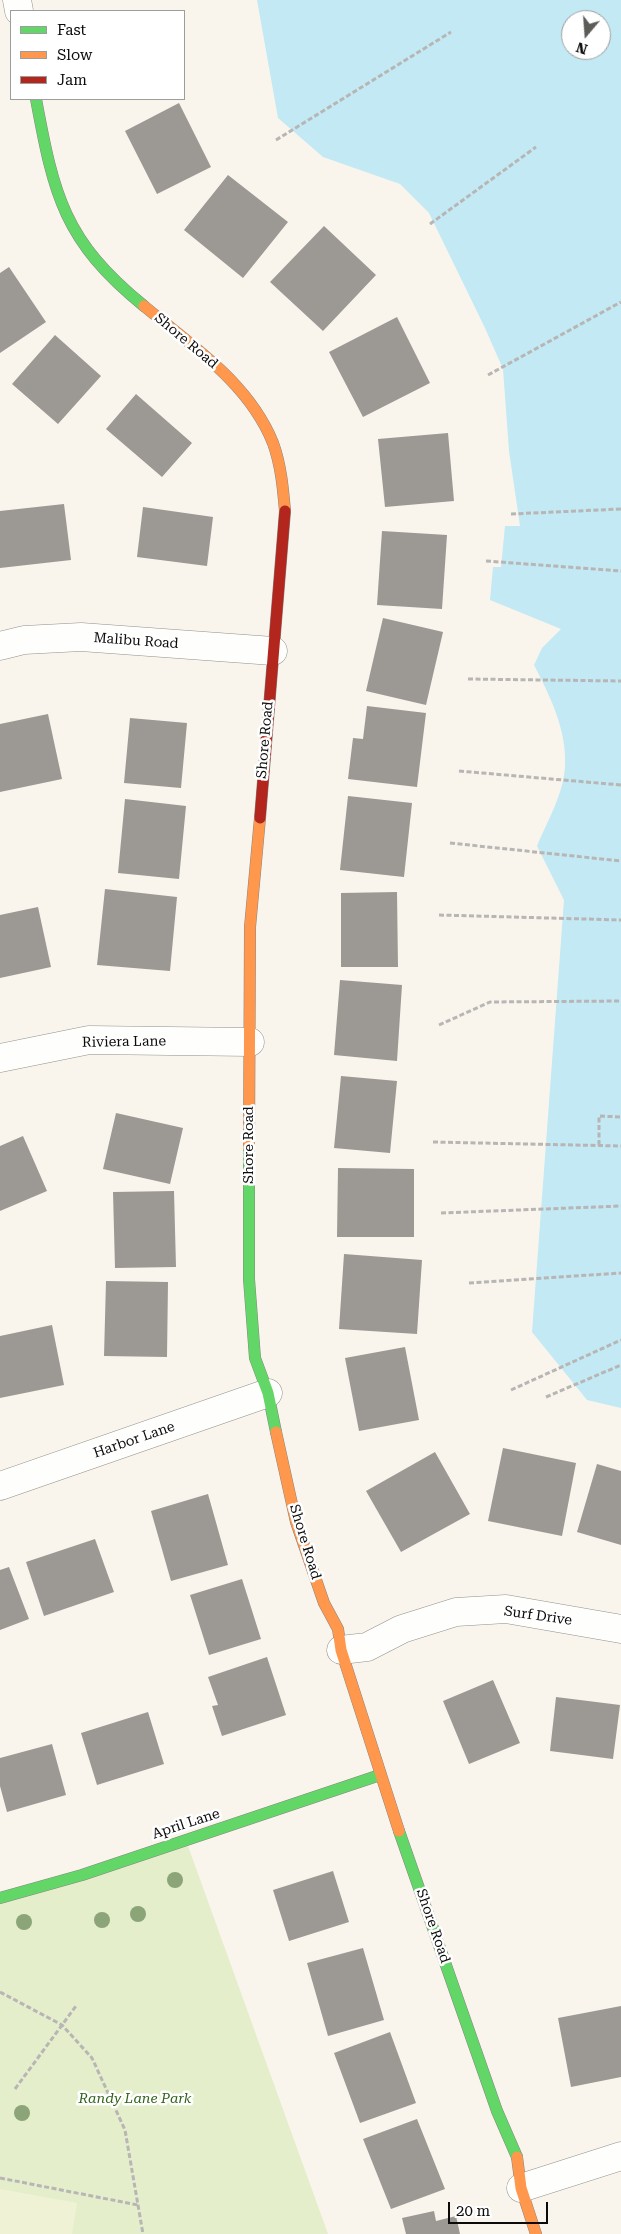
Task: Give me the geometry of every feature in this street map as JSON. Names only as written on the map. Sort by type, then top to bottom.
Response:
[{"type":"street","name":"Shore Road","points":[[36,100],[47,154],[60,199],[77,236],[122,290],[201,351],[240,388],[266,431],[280,467],[286,517],[250,927],[249,1279],[255,1358],[268,1393],[296,1522],[324,1604],[338,1629],[341,1650],[380,1775],[497,2111],[518,2160],[521,2188],[536,2234]]},
{"type":"street","name":"Malibu Road","points":[[0,646],[24,640],[81,637],[273,652]]},
{"type":"street","name":"Riviera Lane","points":[[0,1058],[89,1040],[250,1042]]},
{"type":"street","name":"Harbor Lane","points":[[0,1486],[268,1393]]},
{"type":"street","name":"Surf Drive","points":[[341,1650],[367,1647],[402,1629],[456,1612],[506,1609],[621,1629]]},
{"type":"street","name":"April Lane","points":[[0,1898],[82,1874],[380,1775]]},
{"type":"street","points":[[521,2188],[621,2156]]},
{"type":"path","points":[[276,140],[451,32]]},
{"type":"path","points":[[430,224],[536,147]]},
{"type":"path","points":[[488,375],[621,302]]},
{"type":"path","points":[[511,514],[621,509]]},
{"type":"path","points":[[486,560],[621,571]]},
{"type":"path","points":[[468,679],[621,681]]},
{"type":"path","points":[[459,771],[621,786]]},
{"type":"path","points":[[450,843],[621,861]]},
{"type":"path","points":[[440,915],[621,920]]},
{"type":"path","points":[[439,1025],[490,1002],[621,1001]]},
{"type":"path","points":[[600,1145],[599,1116],[621,1117]]},
{"type":"path","points":[[433,1142],[621,1146]]},
{"type":"path","points":[[441,1213],[621,1206]]},
{"type":"path","points":[[469,1283],[621,1273]]},
{"type":"path","points":[[511,1390],[621,1340]]},
{"type":"path","points":[[546,1397],[621,1364]]},
{"type":"path","points":[[0,1992],[62,2025],[92,2058],[125,2130],[143,2234]]},
{"type":"path","points":[[15,2089],[76,2006]]},
{"type":"path","points":[[0,2178],[138,2205]]},
{"type":"green space","name":"Randy Lane Park","points":[[188,1846],[328,2234],[0,2234],[0,1900]]},
{"type":"green space","points":[[0,2189],[77,2203],[72,2234],[0,2234]]},
{"type":"water","points":[[257,0],[621,0],[621,1408],[587,1400],[532,1332],[564,900],[537,846],[562,787],[565,753],[556,714],[534,665],[542,648],[561,629],[490,600],[493,567],[501,567],[505,526],[520,526],[509,451],[503,369],[429,213],[400,184],[323,157],[278,118]]},
{"type":"building","points":[[179,103],[211,167],[157,194],[125,131]]},
{"type":"building","points":[[228,175],[288,222],[243,278],[184,230]]},
{"type":"building","points":[[324,226],[376,275],[323,331],[270,282]]},
{"type":"building","points":[[9,267],[46,322],[0,353],[0,273]]},
{"type":"building","points":[[397,317],[430,383],[363,417],[329,352]]},
{"type":"building","points":[[55,335],[101,376],[58,424],[12,384]]},
{"type":"building","points":[[136,394],[192,443],[162,477],[106,429]]},
{"type":"building","points":[[448,433],[454,501],[385,507],[378,439]]},
{"type":"building","points":[[64,504],[71,560],[0,568],[0,511]]},
{"type":"building","points":[[143,507],[213,517],[207,566],[137,557]]},
{"type":"building","points":[[382,531],[447,535],[442,609],[377,605]]},
{"type":"building","points":[[383,618],[443,632],[426,705],[366,691]]},
{"type":"building","points":[[367,706],[426,713],[417,787],[348,779],[353,738],[363,739]]},
{"type":"building","points":[[48,714],[62,779],[0,792],[0,724]]},
{"type":"building","points":[[130,718],[187,723],[181,788],[124,783]]},
{"type":"building","points":[[348,796],[412,803],[404,877],[340,870]]},
{"type":"building","points":[[125,799],[186,806],[179,879],[118,873]]},
{"type":"building","points":[[105,889],[177,897],[170,971],[97,965]]},
{"type":"building","points":[[397,892],[398,967],[341,967],[341,893]]},
{"type":"building","points":[[38,907],[51,967],[0,978],[0,915]]},
{"type":"building","points":[[340,980],[402,985],[397,1061],[334,1055]]},
{"type":"building","points":[[341,1076],[397,1081],[390,1153],[334,1148]]},
{"type":"building","points":[[116,1113],[183,1128],[170,1184],[103,1169]]},
{"type":"building","points":[[23,1136],[47,1191],[0,1211],[0,1146]]},
{"type":"building","points":[[338,1168],[414,1169],[414,1237],[337,1237]]},
{"type":"building","points":[[174,1191],[176,1267],[115,1268],[113,1192]]},
{"type":"building","points":[[344,1254],[422,1260],[417,1334],[339,1329]]},
{"type":"building","points":[[106,1281],[168,1282],[167,1357],[104,1356]]},
{"type":"building","points":[[52,1325],[64,1385],[0,1398],[0,1336]]},
{"type":"building","points":[[405,1347],[419,1420],[359,1431],[345,1358]]},
{"type":"building","points":[[503,1448],[576,1463],[562,1536],[488,1521]]},
{"type":"building","points":[[435,1452],[470,1514],[401,1552],[366,1491]]},
{"type":"building","points":[[597,1464],[621,1471],[621,1545],[577,1532]]},
{"type":"building","points":[[208,1494],[228,1565],[171,1581],[151,1511]]},
{"type":"building","points":[[95,1539],[114,1592],[44,1616],[26,1562]]},
{"type":"building","points":[[9,1567],[29,1619],[0,1630],[0,1570]]},
{"type":"building","points":[[242,1579],[261,1639],[209,1655],[190,1595]]},
{"type":"building","points":[[267,1657],[286,1715],[222,1736],[212,1706],[218,1705],[208,1677]]},
{"type":"building","points":[[493,1680],[520,1743],[469,1764],[443,1701]]},
{"type":"building","points":[[556,1697],[620,1705],[613,1759],[550,1751]]},
{"type":"building","points":[[148,1712],[164,1764],[97,1785],[81,1733]]},
{"type":"building","points":[[52,1744],[66,1795],[7,1812],[0,1786],[0,1758]]},
{"type":"building","points":[[333,1871],[349,1922],[289,1941],[273,1890]]},
{"type":"building","points":[[363,1948],[384,2020],[328,2036],[307,1963]]},
{"type":"building","points":[[621,2006],[621,2077],[571,2087],[558,2018]]},
{"type":"building","points":[[390,2032],[416,2103],[360,2123],[334,2053]]},
{"type":"building","points":[[417,2119],[445,2189],[391,2209],[363,2139]]},
{"type":"building","points":[[434,2211],[436,2221],[456,2216],[460,2234],[406,2234],[402,2218]]},
{"type":"traffic: fast","points":[[36,100],[49,163],[57,190],[79,238],[96,260],[117,282],[144,306]]},
{"type":"traffic: fast","points":[[249,1147],[249,1279],[255,1358],[268,1393],[276,1432]]},
{"type":"traffic: fast","points":[[0,1898],[82,1875],[380,1775]]},
{"type":"traffic: fast","points":[[399,1831],[497,2111],[517,2157]]},
{"type":"traffic: slow","points":[[144,306],[218,367],[249,402],[263,422],[276,451],[285,511]]},
{"type":"traffic: slow","points":[[249,1147],[250,927],[260,818]]},
{"type":"traffic: slow","points":[[276,1432],[296,1522],[324,1603],[338,1629],[341,1650],[399,1831]]},
{"type":"traffic: slow","points":[[517,2157],[521,2188],[536,2234]]},
{"type":"traffic: jam","points":[[260,818],[285,511]]}]
